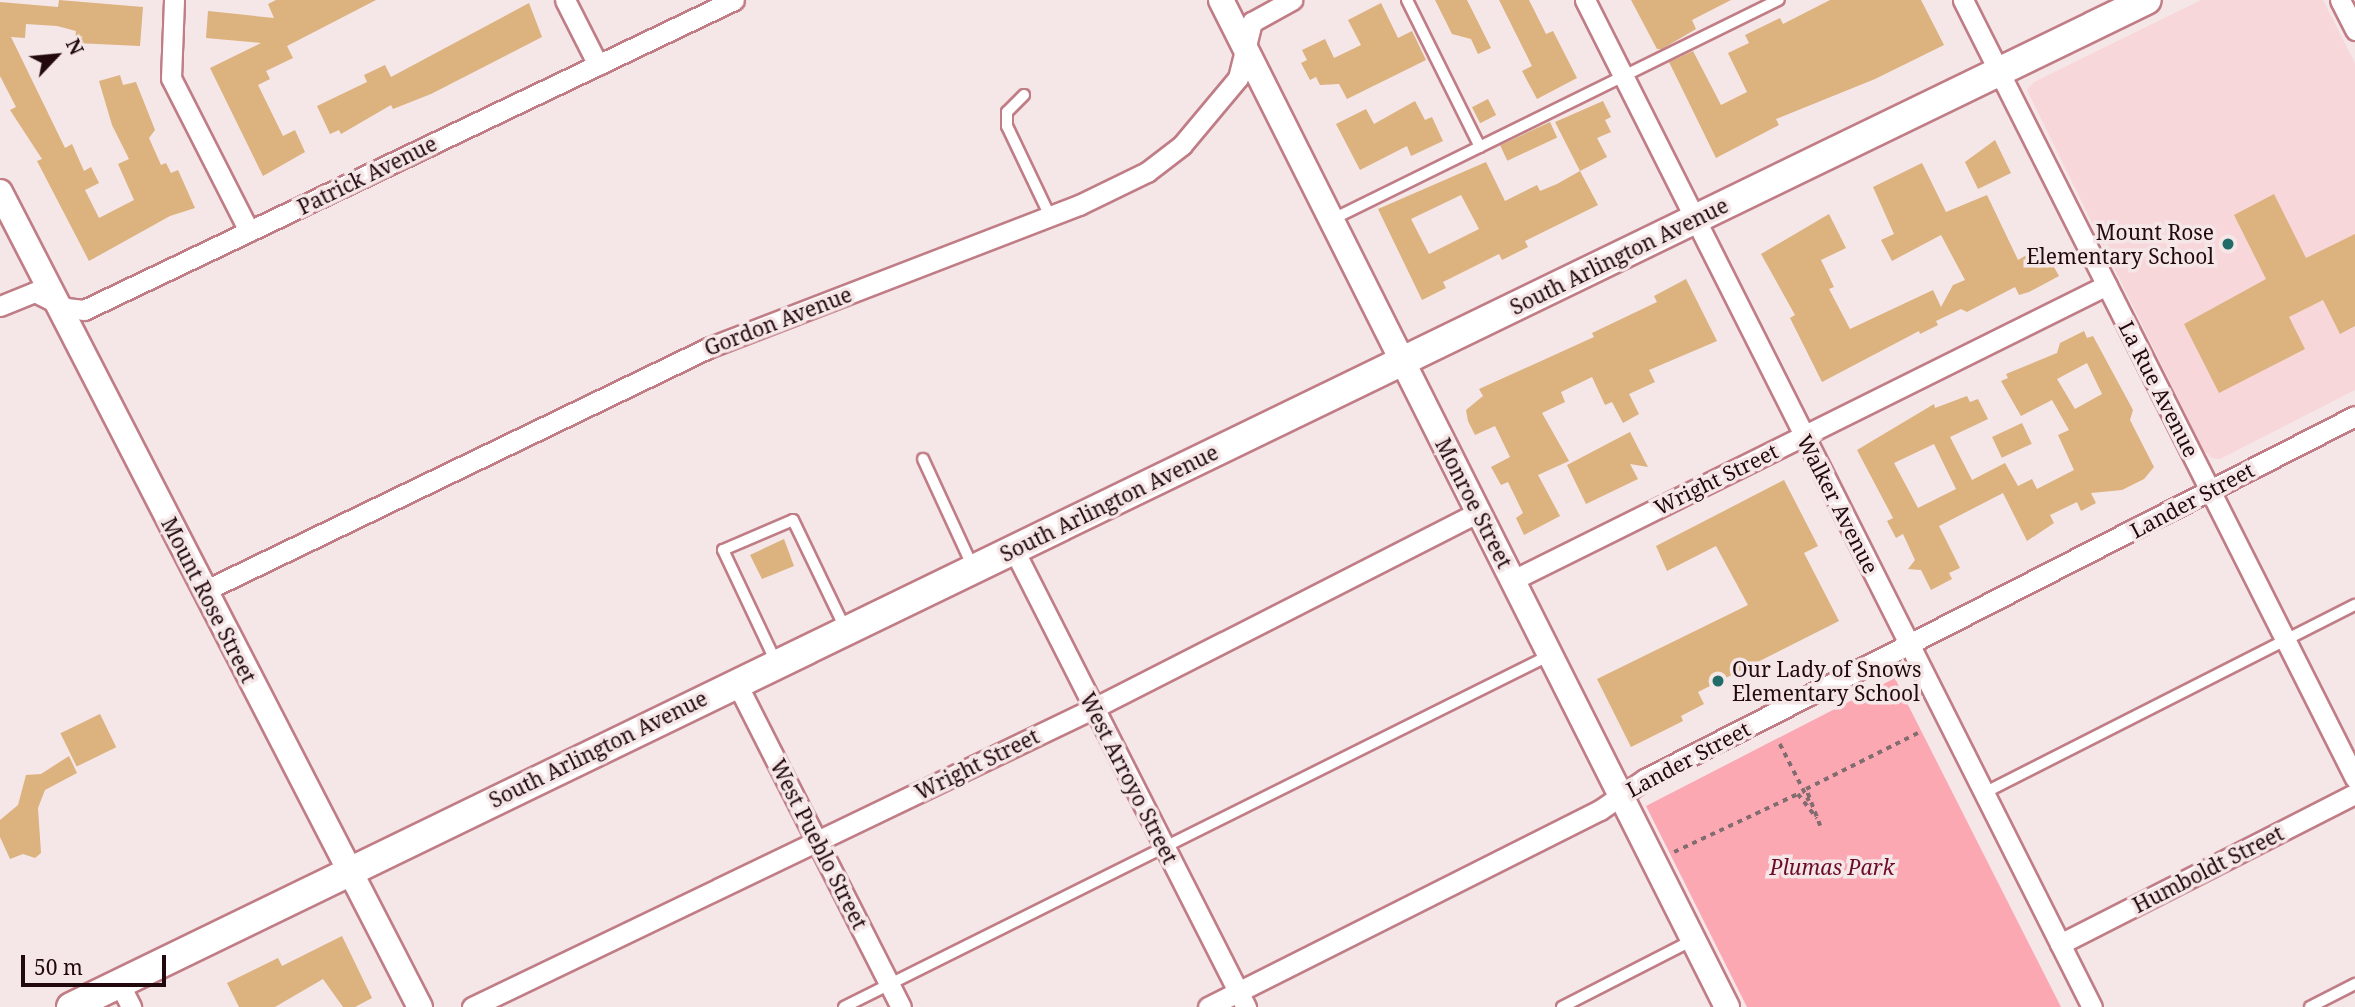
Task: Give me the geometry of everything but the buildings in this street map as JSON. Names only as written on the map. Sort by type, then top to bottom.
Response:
[{"type":"main road","name":"South Arlington Avenue","points":[[71,1007],[125,995],[350,870],[2147,0]]},
{"type":"street","points":[[174,0],[172,78],[249,231]]},
{"type":"street","points":[[565,0],[598,65]]},
{"type":"street","name":"Patrick Avenue","points":[[0,306],[35,292],[66,309],[84,310],[734,0]]},
{"type":"street","name":"Monroe Street","points":[[1221,0],[1727,1007]]},
{"type":"street","name":"Gordon Avenue","points":[[204,591],[708,348],[1050,216],[1127,183],[1174,152],[1238,78],[1247,52],[1252,22],[1292,0]]},
{"type":"street","name":"Walker Avenue","points":[[1585,0],[2092,1007]]},
{"type":"street","name":"La Rue Avenue","points":[[1963,0],[2355,779]]},
{"type":"street","points":[[2340,0],[2355,30]]},
{"type":"street","name":"Mount Rose Street","points":[[0,192],[54,302],[420,1007]]},
{"type":"street","name":"Wright Street","points":[[1513,580],[2107,285]]},
{"type":"street","name":"Lander Street","points":[[1208,1007],[1242,1000],[1621,796],[1645,779],[2355,416]]},
{"type":"street","name":"Wright Street","points":[[472,1007],[1094,708],[1478,512]]},
{"type":"street","name":"West Arroyo Street","points":[[1013,548],[1242,1000]]},
{"type":"street","name":"West Pueblo Street","points":[[736,682],[901,1007]]},
{"type":"street","name":"Humboldt Street","points":[[2060,944],[2355,794]]},
{"type":"lane","points":[[1407,0],[1480,147]]},
{"type":"lane","points":[[1331,220],[1776,1]]},
{"type":"lane","points":[[1024,95],[1007,112],[1007,126],[1050,216]]},
{"type":"lane","points":[[923,459],[973,568]]},
{"type":"lane","points":[[776,663],[723,550],[793,520],[846,629]]},
{"type":"lane","points":[[1984,793],[2355,605]]},
{"type":"lane","points":[[844,1007],[1166,850],[1550,655]]},
{"type":"lane","points":[[1562,1007],[1693,940]]},
{"type":"lane","points":[[2310,1007],[2355,984]]},
{"type":"path","points":[[1820,826],[1806,789],[1918,733]]},
{"type":"path","points":[[1780,744],[1817,818]]},
{"type":"path","points":[[1672,853],[1798,794],[1817,818]]},
{"type":"shaded area","name":"Mount Rose Elementary School","points":[[2201,0],[2323,0],[2355,63],[2355,390],[2220,459],[2212,458],[2204,451],[2027,90],[2034,82]]},
{"type":"green space","name":"Plumas Park","points":[[1895,678],[2061,1007],[1747,1007],[1646,806]]},
{"type":"place","name":"Mount Rose Elementary School","points":[[2228,244]]},
{"type":"place","name":"Our Lady of Snows Elementary School","points":[[1718,681]]}]
